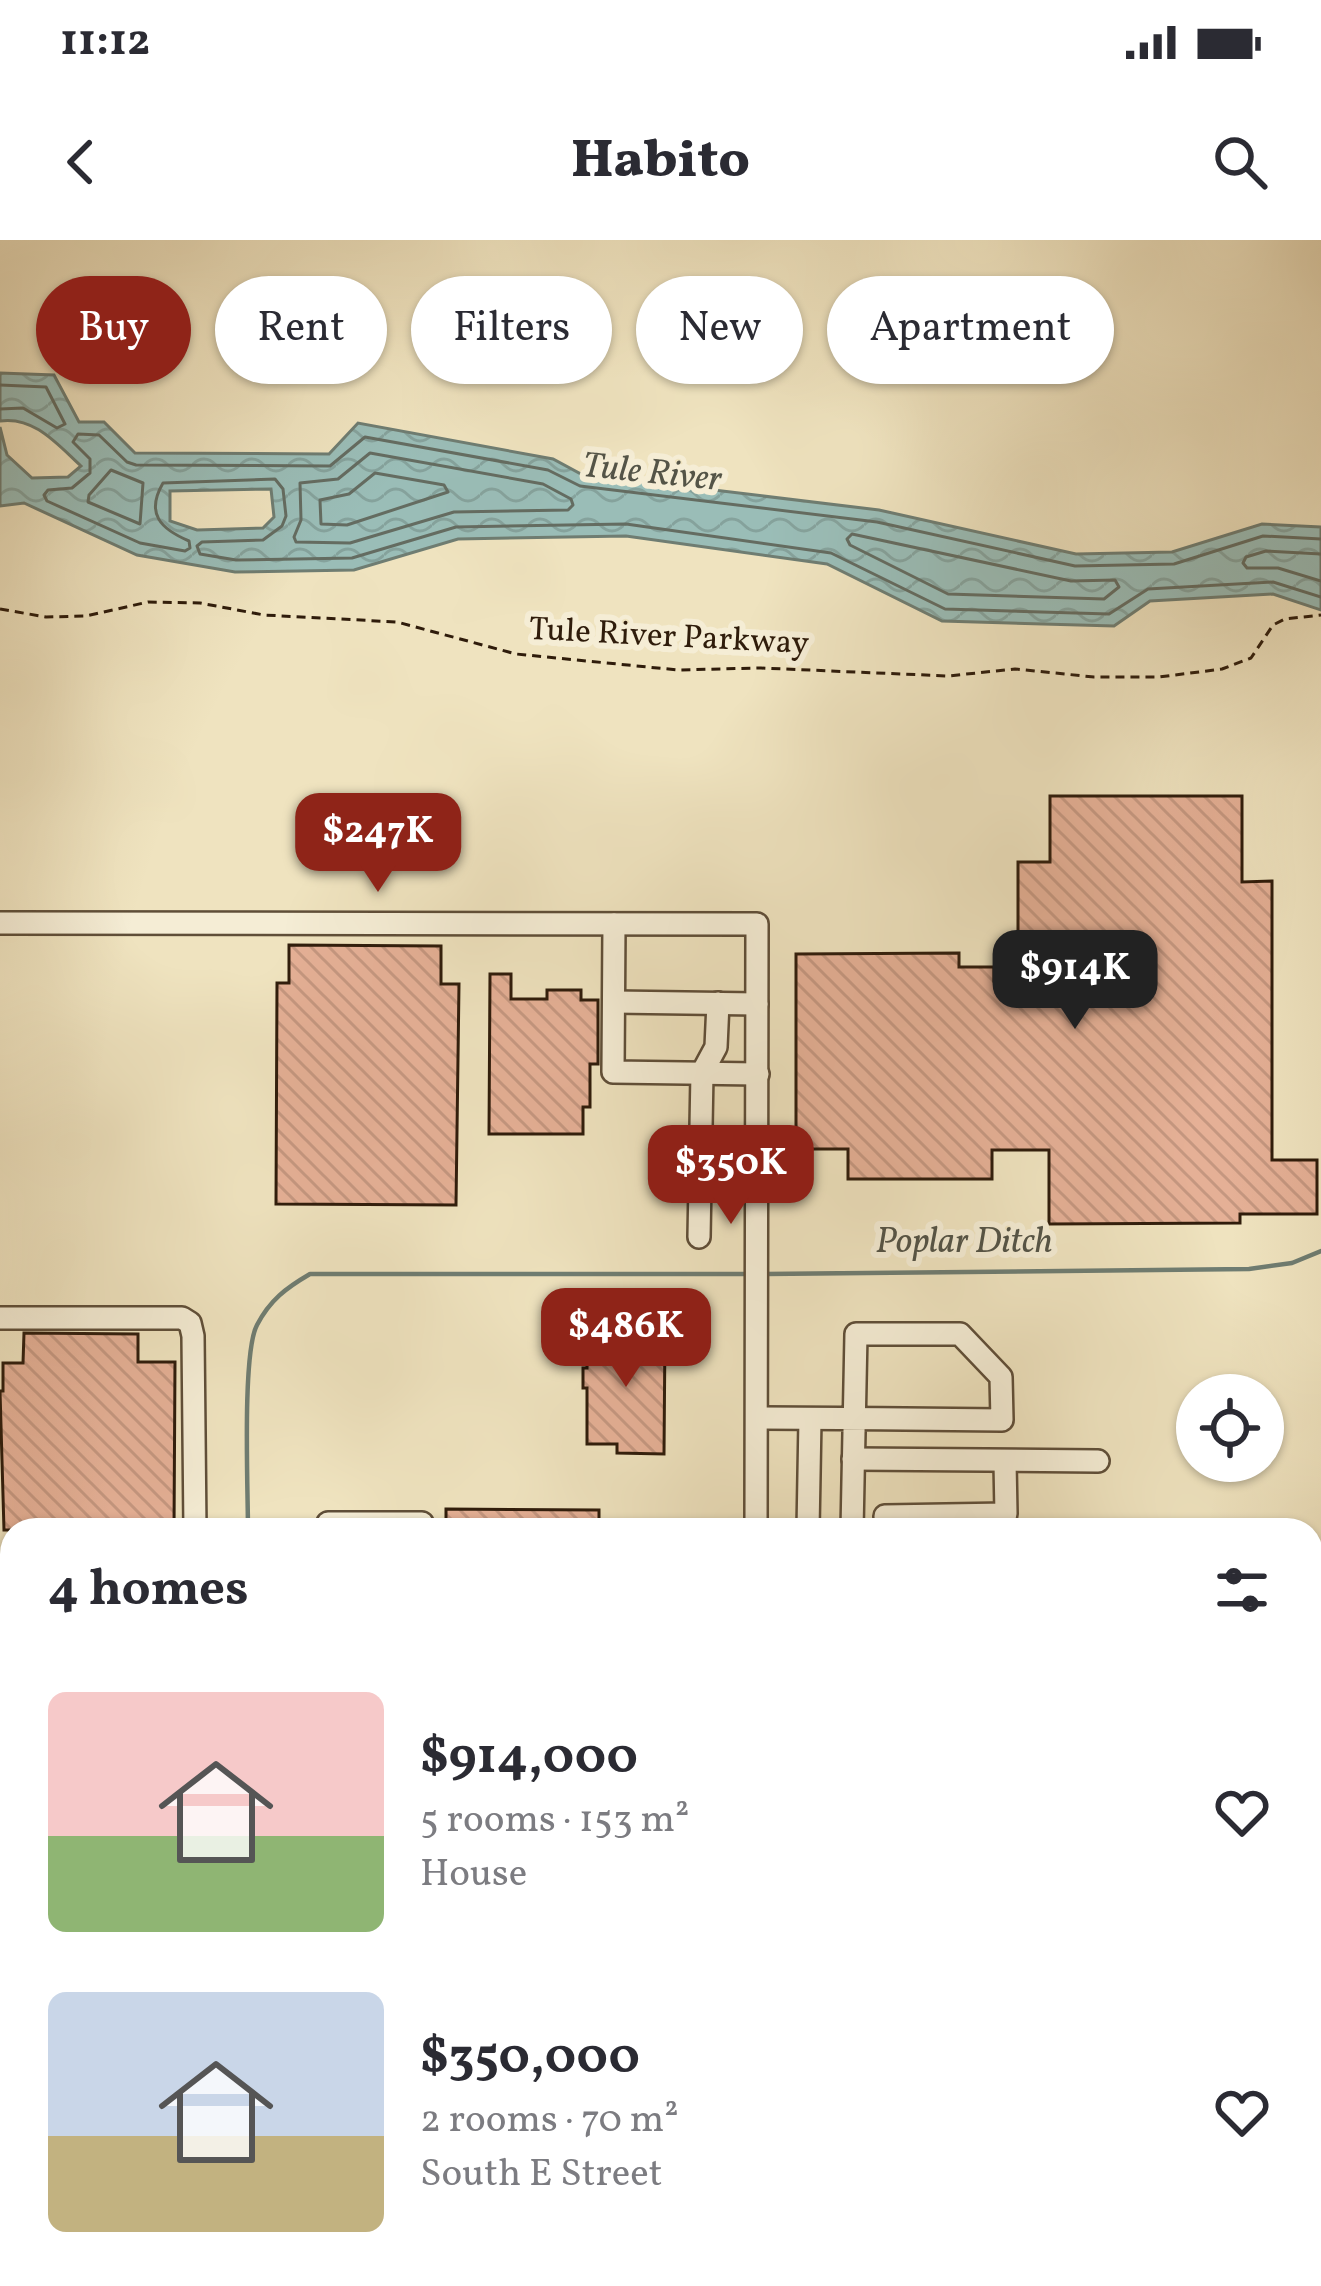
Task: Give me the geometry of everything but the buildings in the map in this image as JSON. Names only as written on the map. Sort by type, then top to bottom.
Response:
[{"type":"street","points":[[0,923],[757,924],[756,1518]]},
{"type":"street","points":[[614,924],[613,1072],[758,1074]]},
{"type":"street","points":[[614,1002],[757,1004]]},
{"type":"street","points":[[699,1237],[702,1073],[716,1047],[718,1003]]},
{"type":"street","points":[[0,1318],[182,1318],[190,1323],[194,1336],[195,1518]]},
{"type":"street","points":[[758,1418],[810,1418],[853,1419],[1002,1420],[1001,1377],[960,1334],[856,1334],[853,1419],[852,1518]]},
{"type":"street","points":[[808,1518],[810,1418]]},
{"type":"street","points":[[853,1459],[1098,1461]]},
{"type":"street","points":[[885,1518],[1006,1514],[1005,1462]]},
{"type":"path","name":"Tule River Parkway","points":[[0,609],[66,617],[148,602],[200,603],[264,615],[398,622],[516,654],[677,670],[761,668],[948,676],[1015,669],[1094,677],[1159,677],[1222,669],[1251,658],[1273,626],[1321,615]]},
{"type":"water","points":[[0,373],[36,374],[36,384],[59,384],[79,422],[104,422],[135,453],[329,454],[358,423],[553,459],[581,474],[879,510],[1076,554],[1172,552],[1262,524],[1321,527],[1321,610],[1273,594],[1150,601],[1114,626],[942,621],[827,564],[626,536],[458,539],[354,570],[235,572],[137,555],[24,503],[0,506],[0,427],[7,455],[32,478],[68,477],[81,466],[34,427],[0,421]],"holes":[[[271,489],[274,517],[263,528],[197,530],[170,521],[170,491]]]},
{"type":"waterway","name":"Poplar Ditch","points":[[766,1274],[1249,1269],[1292,1263],[1321,1251]]},
{"type":"waterway","name":"Poplar Ditch","points":[[248,1518],[252,1340],[273,1302],[310,1274],[748,1274]]},
{"type":"water label","name":"Tule River","points":[[652,474]]}]
